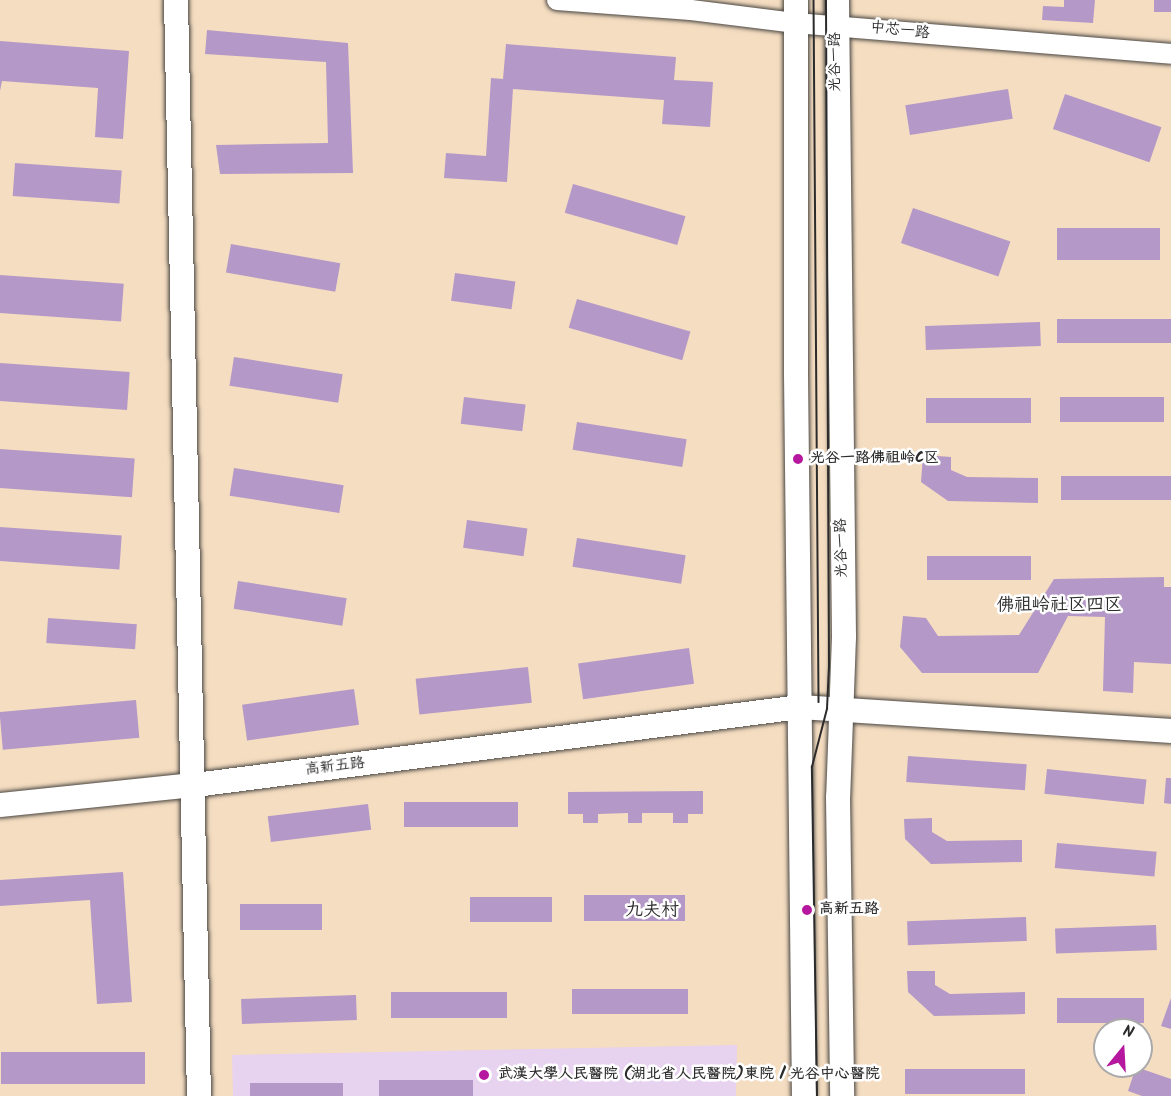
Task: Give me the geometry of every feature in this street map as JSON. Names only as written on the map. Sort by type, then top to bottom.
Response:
[{"type":"main road","points":[[176,0],[209,1096]]},
{"type":"main road","points":[[187,0],[198,785],[199,1096]]},
{"type":"main road","name":"光谷一路","points":[[837,0],[844,636],[838,796],[842,1096]]},
{"type":"main road","points":[[796,12],[796,374],[804,1096]]},
{"type":"main road","name":"高新五路","points":[[0,805],[198,785],[800,707],[1171,731]]},
{"type":"street","name":"中芯一路","points":[[557,0],[691,10],[796,12],[836,24],[1171,54]]},
{"type":"shaded area","name":"武漢大學人民醫院 (湖北省人民醫院)東院 / 光谷中心醫院","points":[[737,1045],[736,1096],[233,1096],[232,1055]]},
{"type":"building","points":[[1064,0],[1095,0],[1093,23],[1042,20],[1043,6],[1064,7]]},
{"type":"building","points":[[1154,0],[1171,0],[1171,12],[1154,12]]},
{"type":"building","points":[[207,30],[348,43],[353,173],[220,174],[216,145],[328,143],[326,62],[205,54]]},
{"type":"building","points":[[0,41],[129,51],[123,139],[95,137],[98,88],[2,81],[0,91]]},
{"type":"building","points":[[506,44],[676,57],[674,80],[713,82],[710,127],[662,124],[664,100],[513,89],[507,182],[444,178],[446,153],[486,156],[491,78],[503,79]]},
{"type":"building","points":[[1008,89],[1013,119],[910,135],[905,105]]},
{"type":"building","points":[[1065,94],[1161,127],[1149,162],[1053,129]]},
{"type":"building","points":[[15,163],[122,170],[119,203],[13,196]]},
{"type":"building","points":[[573,184],[685,216],[677,245],[565,213]]},
{"type":"building","points":[[913,208],[1010,242],[998,277],[901,243]]},
{"type":"building","points":[[1057,228],[1160,228],[1160,260],[1057,260]]},
{"type":"building","points":[[231,244],[340,263],[335,292],[226,273]]},
{"type":"building","points":[[455,273],[515,281],[512,309],[451,301]]},
{"type":"building","points":[[0,275],[124,284],[121,322],[0,313]]},
{"type":"building","points":[[577,299],[690,332],[682,360],[569,328]]},
{"type":"building","points":[[1057,319],[1171,319],[1171,343],[1057,343]]},
{"type":"building","points":[[1040,322],[1041,346],[926,350],[925,326]]},
{"type":"building","points":[[234,357],[343,374],[338,403],[229,386]]},
{"type":"building","points":[[0,363],[130,372],[127,410],[0,401]]},
{"type":"building","points":[[464,397],[526,405],[522,431],[461,424]]},
{"type":"building","points":[[1060,397],[1164,397],[1164,422],[1060,422]]},
{"type":"building","points":[[926,398],[1031,398],[1031,423],[926,423]]},
{"type":"building","points":[[577,422],[687,439],[682,467],[573,450]]},
{"type":"building","points":[[0,449],[135,458],[132,497],[0,488]]},
{"type":"building","points":[[923,455],[951,457],[951,470],[967,477],[1038,478],[1038,503],[948,501],[921,482]]},
{"type":"building","points":[[234,468],[344,485],[339,513],[230,496]]},
{"type":"building","points":[[1061,476],[1171,476],[1171,500],[1061,500]]},
{"type":"building","points":[[467,520],[527,528],[524,556],[463,548]]},
{"type":"building","points":[[0,527],[122,536],[119,569],[0,561]]},
{"type":"building","points":[[577,538],[686,555],[681,584],[572,567]]},
{"type":"building","points":[[927,556],[1031,556],[1031,580],[927,580]]},
{"type":"building","points":[[1164,577],[1164,587],[1171,587],[1171,664],[1134,662],[1133,693],[1103,691],[1105,617],[1068,616],[1038,673],[922,673],[900,647],[903,616],[926,618],[938,636],[1019,635],[1054,579]]},
{"type":"building","points":[[238,581],[347,598],[342,626],[234,609]]},
{"type":"building","points":[[48,618],[137,624],[135,649],[46,643]]},
{"type":"building","points":[[689,648],[694,684],[583,699],[578,664]]},
{"type":"building","points":[[528,667],[532,703],[419,715],[416,679]]},
{"type":"building","points":[[354,689],[359,725],[247,740],[242,705]]},
{"type":"building","points":[[136,700],[139,738],[3,750],[0,712]]},
{"type":"building","points":[[908,756],[1027,764],[1025,790],[906,782]]},
{"type":"building","points":[[1047,769],[1146,779],[1144,804],[1044,794]]},
{"type":"building","points":[[1166,778],[1171,778],[1171,804],[1164,803]]},
{"type":"building","points":[[703,791],[703,814],[688,814],[688,823],[673,823],[673,813],[642,813],[642,823],[628,823],[628,813],[598,814],[598,823],[583,823],[583,814],[568,814],[568,792]]},
{"type":"building","points":[[404,802],[518,802],[518,827],[404,827]]},
{"type":"building","points":[[368,804],[371,830],[271,842],[268,816]]},
{"type":"building","points":[[932,818],[932,832],[947,841],[1022,840],[1022,862],[931,864],[905,839],[904,819]]},
{"type":"building","points":[[1057,843],[1157,852],[1154,877],[1055,868]]},
{"type":"building","points":[[123,872],[132,1002],[97,1004],[90,900],[0,906],[0,880]]},
{"type":"building","points":[[584,895],[685,895],[685,921],[584,921]]},
{"type":"building","points":[[470,897],[552,897],[552,922],[470,922]]},
{"type":"building","points":[[240,904],[322,904],[322,930],[240,930]]},
{"type":"building","points":[[1026,917],[1027,941],[908,945],[907,921]]},
{"type":"building","points":[[1156,925],[1157,950],[1056,954],[1055,929]]},
{"type":"building","points":[[907,971],[935,971],[935,985],[950,994],[1025,992],[1025,1014],[934,1016],[908,992]]},
{"type":"building","points":[[572,989],[688,989],[688,1014],[572,1014]]},
{"type":"building","points":[[391,992],[507,992],[507,1018],[391,1018]]},
{"type":"building","points":[[356,995],[357,1020],[242,1024],[241,999]]},
{"type":"building","points":[[1057,998],[1144,998],[1144,1018],[1093,1018],[1093,1023],[1057,1023]]},
{"type":"building","points":[[1171,998],[1171,1029],[1161,1026]]},
{"type":"building","points":[[1,1052],[145,1052],[145,1084],[1,1084]]},
{"type":"building","points":[[905,1069],[1025,1069],[1025,1094],[905,1094]]},
{"type":"building","points":[[1153,1073],[1171,1079],[1171,1096],[1142,1096],[1128,1091],[1132,1078],[1153,1078]]},
{"type":"building","points":[[379,1080],[473,1080],[473,1096],[379,1096]]},
{"type":"building","points":[[250,1083],[343,1083],[343,1096],[250,1096]]},
{"type":"tram line","points":[[814,0],[819,702]]},
{"type":"tram line","points":[[817,1096],[812,767],[827,709],[829,667],[826,0]]},
{"type":"place","name":"光谷一路佛祖岭C区","points":[[798,459]]},
{"type":"place","name":"高新五路","points":[[807,910]]},
{"type":"place","name":"武漢大學人民醫院 (湖北省人民醫院)東院 / 光谷中心醫院","points":[[484,1075]]},
{"type":"district","name":"佛祖岭社区四区","points":[[1059,606]]},
{"type":"district","name":"九夫村","points":[[652,911]]}]
